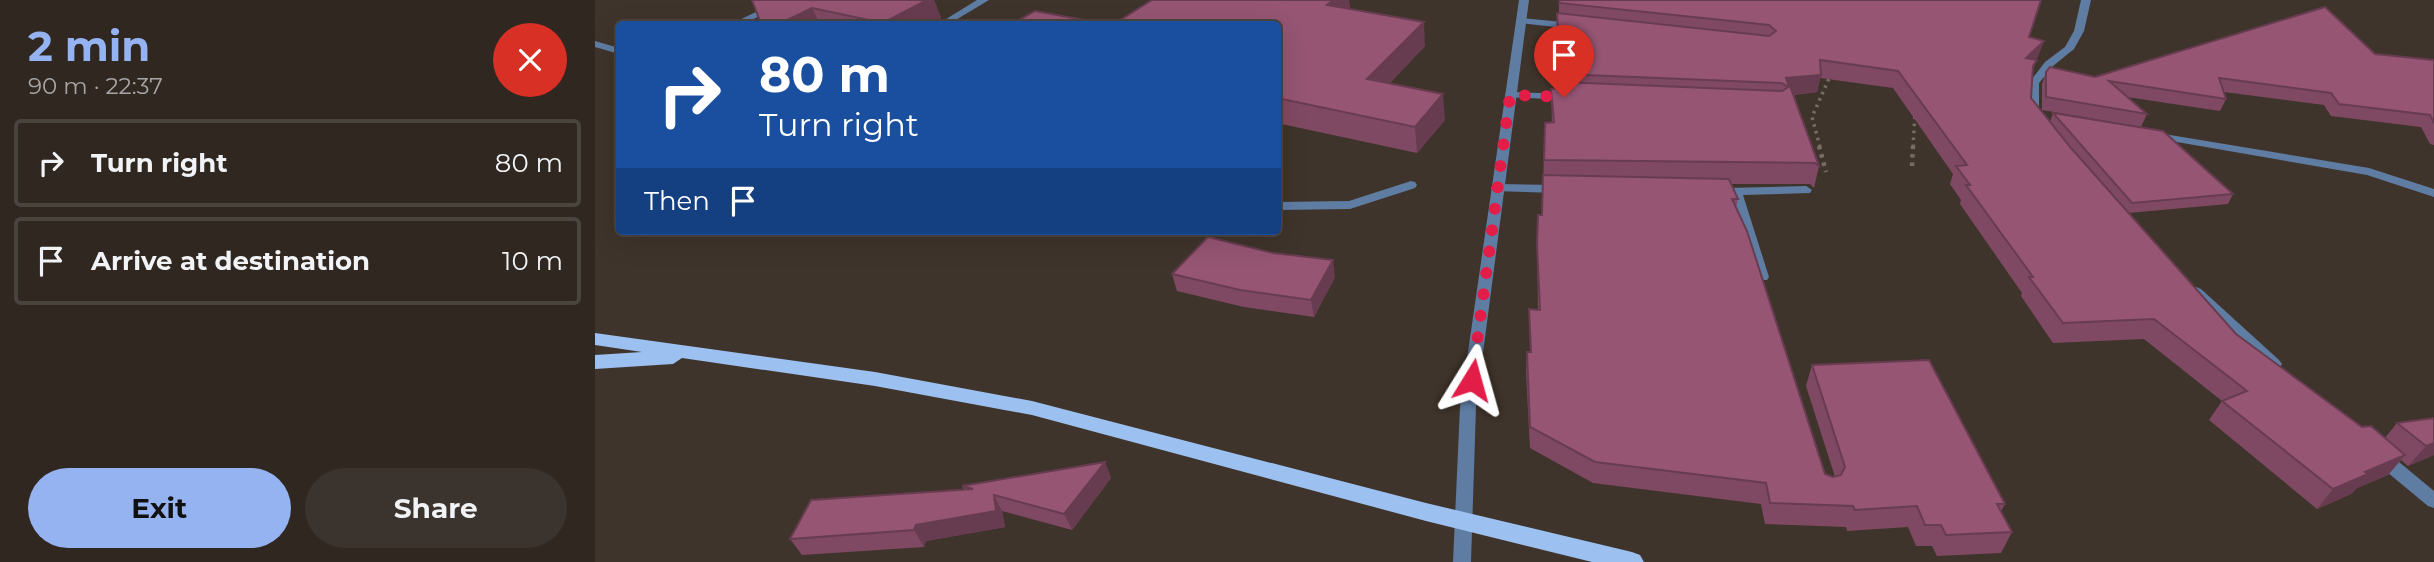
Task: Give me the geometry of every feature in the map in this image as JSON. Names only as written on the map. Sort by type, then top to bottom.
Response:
[{"type":"main road","points":[[595,339],[876,379],[1032,408],[1426,512],[1632,562]]},
{"type":"main road","points":[[595,362],[711,354]]},
{"type":"street","points":[[948,21],[985,0]]},
{"type":"street","points":[[1462,562],[1468,407],[1524,0]]},
{"type":"street","points":[[2047,133],[2040,115],[2034,83],[2049,64],[2069,49],[2079,31],[2086,0]]},
{"type":"street","points":[[743,21],[763,12]]},
{"type":"street","points":[[1522,21],[1590,28]]},
{"type":"street","points":[[595,44],[616,50]]},
{"type":"street","points":[[1510,95],[1577,97]]},
{"type":"street","points":[[2140,133],[2369,172],[2434,193]]},
{"type":"street","points":[[1281,206],[1350,205],[1411,184]]},
{"type":"street","points":[[1497,188],[1577,189]]},
{"type":"street","points":[[1709,191],[1806,190]]},
{"type":"street","points":[[1736,192],[1767,295]]},
{"type":"street","points":[[2183,279],[2285,373]]},
{"type":"street","points":[[2366,444],[2434,501]]},
{"type":"path","points":[[1806,190],[1830,190],[1812,117],[1832,70]]},
{"type":"path","points":[[1912,166],[1915,113]]},
{"type":"building","points":[[752,0],[927,0],[887,21],[874,21],[812,8],[785,21],[760,21]]},
{"type":"building","points":[[1152,0],[1333,0],[1327,5],[1424,22],[1367,79],[1443,94],[1415,127],[1281,99],[1281,21],[1119,21]]},
{"type":"building","points":[[1560,0],[2041,0],[2029,37],[2044,41],[2026,58],[2037,60],[2033,66],[2031,98],[2071,148],[2236,334],[2362,427],[2371,426],[2405,455],[2333,489],[2222,401],[2247,391],[2154,319],[2063,323],[1966,185],[1970,185],[1956,166],[1967,165],[1898,71],[1820,60],[1821,75],[1786,78],[1789,87],[1781,83],[1561,74],[1557,13],[1769,36],[1776,31],[1769,25],[1559,3]]},
{"type":"building","points":[[2325,7],[2375,54],[2434,60],[2434,123],[2430,115],[2339,104],[2331,93],[2219,78],[2226,99],[2109,81],[2147,114],[2046,97],[2046,72],[2050,67],[2095,77]]},
{"type":"building","points":[[1035,11],[1090,21],[1017,21]]},
{"type":"building","points":[[1562,82],[1782,91],[1790,86],[1819,166],[1815,163],[1544,160],[1545,123],[1554,122],[1551,89],[1562,88]]},
{"type":"building","points":[[2053,113],[2163,131],[2233,194],[2132,203]]},
{"type":"building","points":[[1543,175],[1729,179],[1738,199],[1732,199],[1747,231],[1825,474],[1833,477],[1841,475],[1845,467],[1812,365],[1929,360],[2005,504],[1997,504],[2012,532],[1946,535],[1941,525],[1925,525],[1917,506],[1855,510],[1853,506],[1770,503],[1766,483],[1595,462],[1530,427],[1527,352],[1531,352],[1529,309],[1540,310],[1537,245],[1538,215],[1542,215]]},
{"type":"building","points":[[1208,237],[1273,253],[1333,260],[1311,300],[1240,290],[1172,274]]},
{"type":"building","points":[[2434,418],[2434,443],[2426,446],[2397,423]]},
{"type":"building","points":[[1105,462],[1064,514],[994,495],[996,511],[916,525],[914,530],[790,539],[811,500],[973,489],[962,486]]},
{"type":"route","points":[[1472,380],[1510,95],[1564,97]]}]
